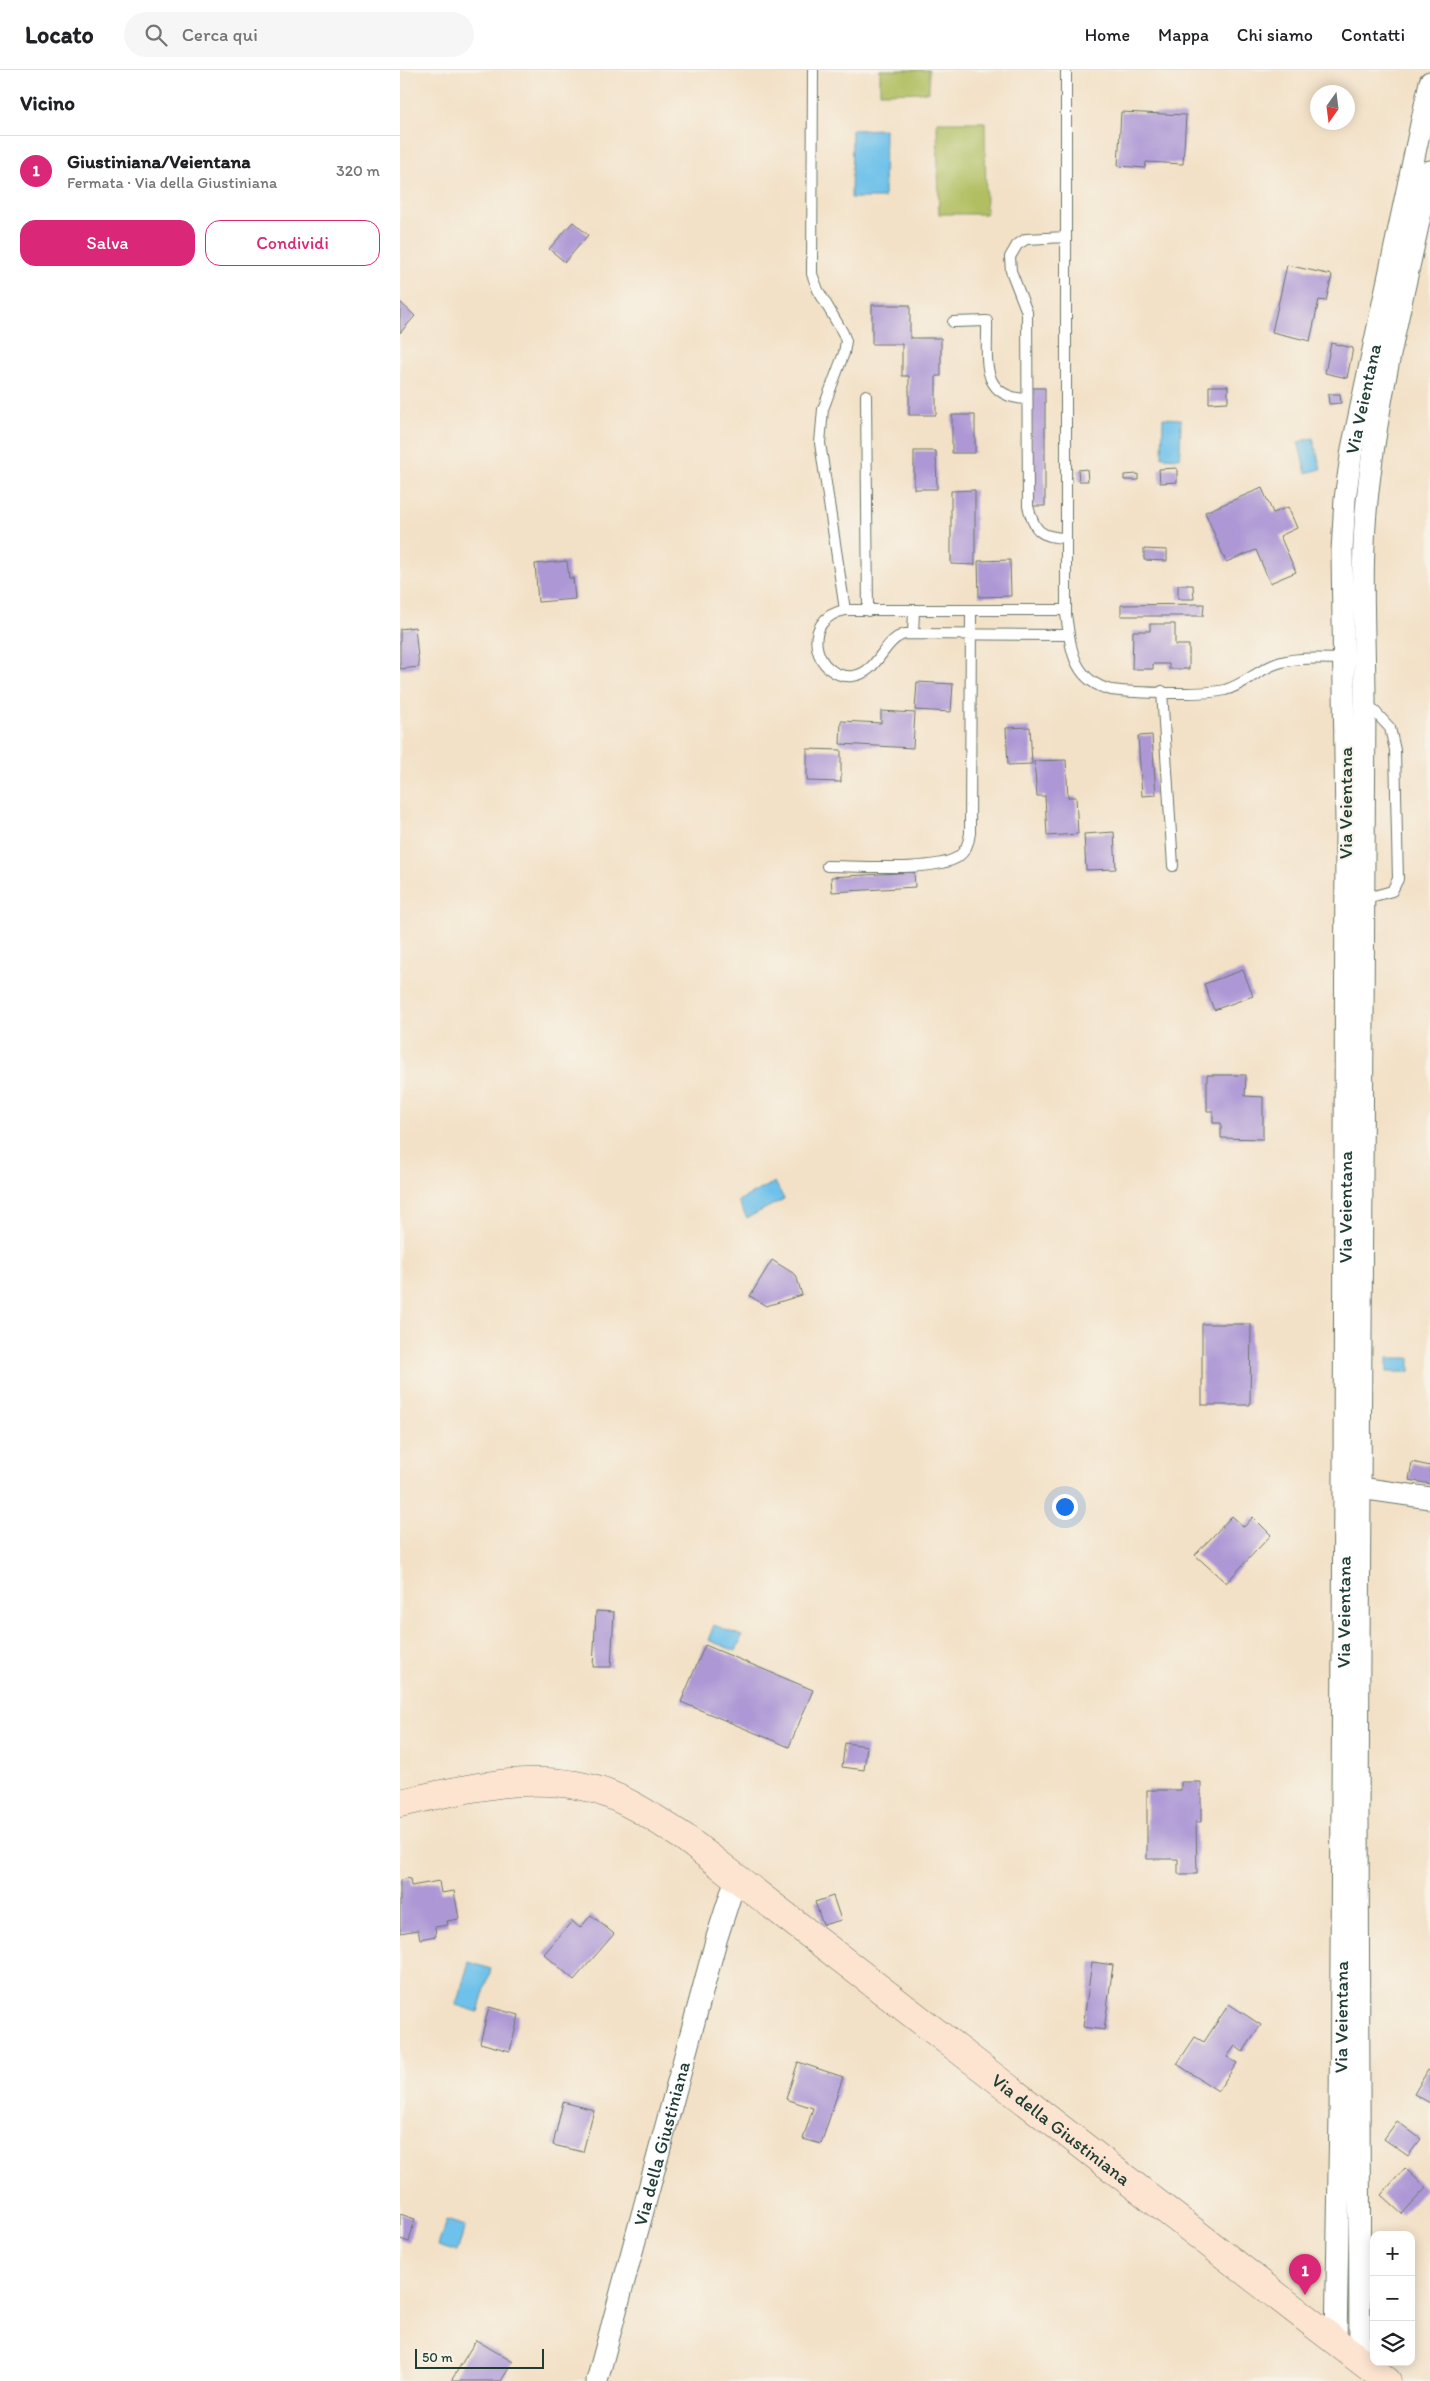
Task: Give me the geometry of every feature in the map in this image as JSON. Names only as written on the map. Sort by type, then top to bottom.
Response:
[{"type":"street","name":"Via Veientana","points":[[1336,2342],[1365,701],[1354,658],[1342,551],[1345,499],[1352,449],[1430,82]]},
{"type":"street","name":"Via Veientana","points":[[1360,2361],[1358,1811],[1352,1486],[1354,658],[1372,455],[1430,171]]},
{"type":"street","points":[[1352,1486],[1430,1498]]},
{"type":"street","name":"Via della Giustiniana","points":[[400,1803],[441,1794],[511,1784],[550,1783],[580,1787],[607,1794],[650,1816],[685,1838],[1387,2381]]},
{"type":"street","name":"Via della Giustiniana","points":[[597,2381],[717,1938],[736,1878]]},
{"type":"lane","points":[[813,70],[812,274],[818,290],[846,341],[844,353],[822,413],[820,444],[845,610]]},
{"type":"lane","points":[[1066,70],[1066,610],[1073,656],[1077,665],[1094,683],[1117,690],[1222,690],[1236,686],[1283,662],[1354,658]]},
{"type":"lane","points":[[1066,236],[1026,239],[1016,245],[1010,257],[1011,272],[1027,312],[1028,506],[1032,522],[1038,531],[1045,535],[1066,538]]},
{"type":"lane","points":[[953,322],[987,322],[989,377],[994,387],[1010,397],[1027,399]]},
{"type":"lane","points":[[866,395],[868,611]]},
{"type":"lane","points":[[1066,610],[845,610],[825,618],[816,636],[817,647],[822,660],[831,670],[852,676],[865,672],[896,638],[905,634],[1069,635]]},
{"type":"lane","points":[[913,634],[914,611]]},
{"type":"lane","points":[[827,866],[932,865],[955,859],[966,848],[970,833],[972,611]]},
{"type":"lane","points":[[1162,691],[1173,866]]},
{"type":"lane","points":[[1363,899],[1392,891],[1398,879],[1395,750],[1390,728],[1365,701]]},
{"type":"green space","points":[[880,70],[929,70],[929,92],[880,93]]},
{"type":"green space","points":[[937,122],[985,122],[986,214],[939,214]]},
{"type":"water","points":[[885,129],[884,198],[851,198],[852,130]]},
{"type":"water","points":[[1163,418],[1181,419],[1180,458],[1162,457]]},
{"type":"water","points":[[1313,438],[1321,469],[1306,473],[1298,442]]},
{"type":"water","points":[[775,1182],[784,1199],[747,1218],[738,1201]]},
{"type":"water","points":[[1387,1358],[1410,1358],[1410,1372],[1387,1372]]},
{"type":"water","points":[[714,1625],[742,1636],[736,1651],[708,1640]]},
{"type":"water","points":[[469,1962],[491,1969],[478,2012],[456,2005]]},
{"type":"water","points":[[446,2220],[465,2226],[457,2252],[438,2246]]},
{"type":"building","points":[[1121,112],[1186,115],[1183,164],[1146,162],[1145,168],[1118,166]]},
{"type":"building","points":[[573,222],[588,235],[565,262],[549,249]]},
{"type":"building","points":[[1287,265],[1332,275],[1326,301],[1319,300],[1310,341],[1272,332]]},
{"type":"building","points":[[400,302],[415,316],[400,333]]},
{"type":"building","points":[[872,305],[910,305],[910,338],[941,338],[941,376],[936,376],[936,415],[909,415],[909,376],[902,376],[902,344],[872,344]]},
{"type":"building","points":[[1331,343],[1353,348],[1347,378],[1325,373]]},
{"type":"building","points":[[1209,386],[1228,386],[1228,402],[1209,403]]},
{"type":"building","points":[[1031,388],[1045,388],[1045,506],[1031,506]]},
{"type":"building","points":[[1328,394],[1340,394],[1341,403],[1329,404]]},
{"type":"building","points":[[952,415],[975,415],[975,453],[952,453]]},
{"type":"building","points":[[914,451],[936,451],[937,489],[914,489]]},
{"type":"building","points":[[1177,468],[1177,482],[1160,483],[1159,469]]},
{"type":"building","points":[[1087,469],[1088,481],[1079,481],[1078,470]]},
{"type":"building","points":[[1138,474],[1138,480],[1124,480],[1124,475]]},
{"type":"building","points":[[1262,488],[1273,513],[1288,507],[1297,528],[1280,536],[1296,572],[1270,583],[1256,550],[1226,562],[1205,512]]},
{"type":"building","points":[[975,490],[975,565],[951,564],[951,491]]},
{"type":"building","points":[[1144,549],[1167,550],[1167,561],[1144,560]]},
{"type":"building","points":[[1010,560],[1011,596],[979,597],[978,561]]},
{"type":"building","points":[[567,561],[569,578],[573,578],[575,599],[538,602],[535,564]]},
{"type":"building","points":[[1178,585],[1193,585],[1194,599],[1178,599]]},
{"type":"building","points":[[1204,604],[1203,616],[1121,616],[1121,605]]},
{"type":"building","points":[[1150,624],[1175,624],[1175,645],[1189,645],[1189,669],[1169,669],[1169,664],[1153,664],[1153,669],[1132,669],[1133,631],[1150,631]]},
{"type":"building","points":[[415,627],[419,667],[400,669],[400,629]]},
{"type":"building","points":[[917,682],[953,684],[951,712],[915,710]]},
{"type":"building","points":[[881,711],[915,713],[913,748],[840,744],[841,721],[881,723]]},
{"type":"building","points":[[1030,727],[1032,764],[1008,765],[1006,728]]},
{"type":"building","points":[[1152,735],[1156,795],[1142,796],[1138,736]]},
{"type":"building","points":[[807,749],[841,750],[841,782],[807,781]]},
{"type":"building","points":[[1066,760],[1068,797],[1076,797],[1078,834],[1047,836],[1045,796],[1037,796],[1034,761]]},
{"type":"building","points":[[1114,832],[1116,869],[1086,870],[1084,834]]},
{"type":"building","points":[[914,872],[915,887],[832,892],[831,877]]},
{"type":"building","points":[[1243,970],[1253,996],[1214,1010],[1204,984]]},
{"type":"building","points":[[1207,1075],[1246,1075],[1245,1096],[1263,1097],[1263,1139],[1221,1138],[1221,1123],[1213,1123],[1213,1111],[1207,1111]]},
{"type":"building","points":[[772,1260],[796,1275],[802,1295],[766,1306],[750,1296]]},
{"type":"building","points":[[1202,1324],[1251,1324],[1250,1405],[1202,1405]]},
{"type":"building","points":[[1412,1462],[1430,1466],[1430,1484],[1409,1480]]},
{"type":"building","points":[[1232,1516],[1244,1527],[1253,1517],[1271,1535],[1226,1583],[1195,1555]]},
{"type":"building","points":[[596,1611],[614,1612],[611,1667],[593,1667]]},
{"type":"building","points":[[705,1645],[813,1690],[789,1747],[681,1702]]},
{"type":"building","points":[[845,1743],[867,1746],[864,1770],[842,1767]]},
{"type":"building","points":[[1181,1782],[1201,1782],[1201,1822],[1196,1822],[1197,1874],[1178,1874],[1178,1859],[1147,1859],[1147,1790],[1181,1790]]},
{"type":"building","points":[[410,1878],[411,1886],[439,1881],[441,1893],[454,1891],[459,1919],[447,1921],[448,1925],[435,1927],[436,1936],[420,1939],[418,1930],[400,1933],[400,1880]]},
{"type":"building","points":[[833,1896],[841,1920],[823,1925],[815,1902]]},
{"type":"building","points":[[591,1915],[614,1934],[574,1980],[544,1954],[572,1921],[580,1928]]},
{"type":"building","points":[[1092,1962],[1113,1965],[1104,2030],[1083,2027]]},
{"type":"building","points":[[1229,2004],[1261,2025],[1243,2052],[1235,2046],[1227,2057],[1237,2063],[1218,2091],[1177,2064],[1195,2037],[1204,2042]]},
{"type":"building","points":[[489,2007],[519,2015],[510,2051],[480,2043]]},
{"type":"building","points":[[798,2062],[843,2077],[821,2144],[803,2139],[813,2108],[786,2099]]},
{"type":"building","points":[[1428,2070],[1430,2071],[1430,2103],[1414,2094]]},
{"type":"building","points":[[563,2102],[594,2110],[583,2152],[553,2145]]},
{"type":"building","points":[[1397,2121],[1421,2139],[1408,2156],[1384,2139]]},
{"type":"building","points":[[1405,2168],[1426,2188],[1402,2214],[1381,2195]]},
{"type":"building","points":[[400,2214],[415,2219],[409,2242],[400,2239]]},
{"type":"building","points":[[476,2340],[513,2362],[501,2381],[451,2381]]},
{"type":"place","name":"Giustiniana/Veientana","points":[[1305,2295]]}]
